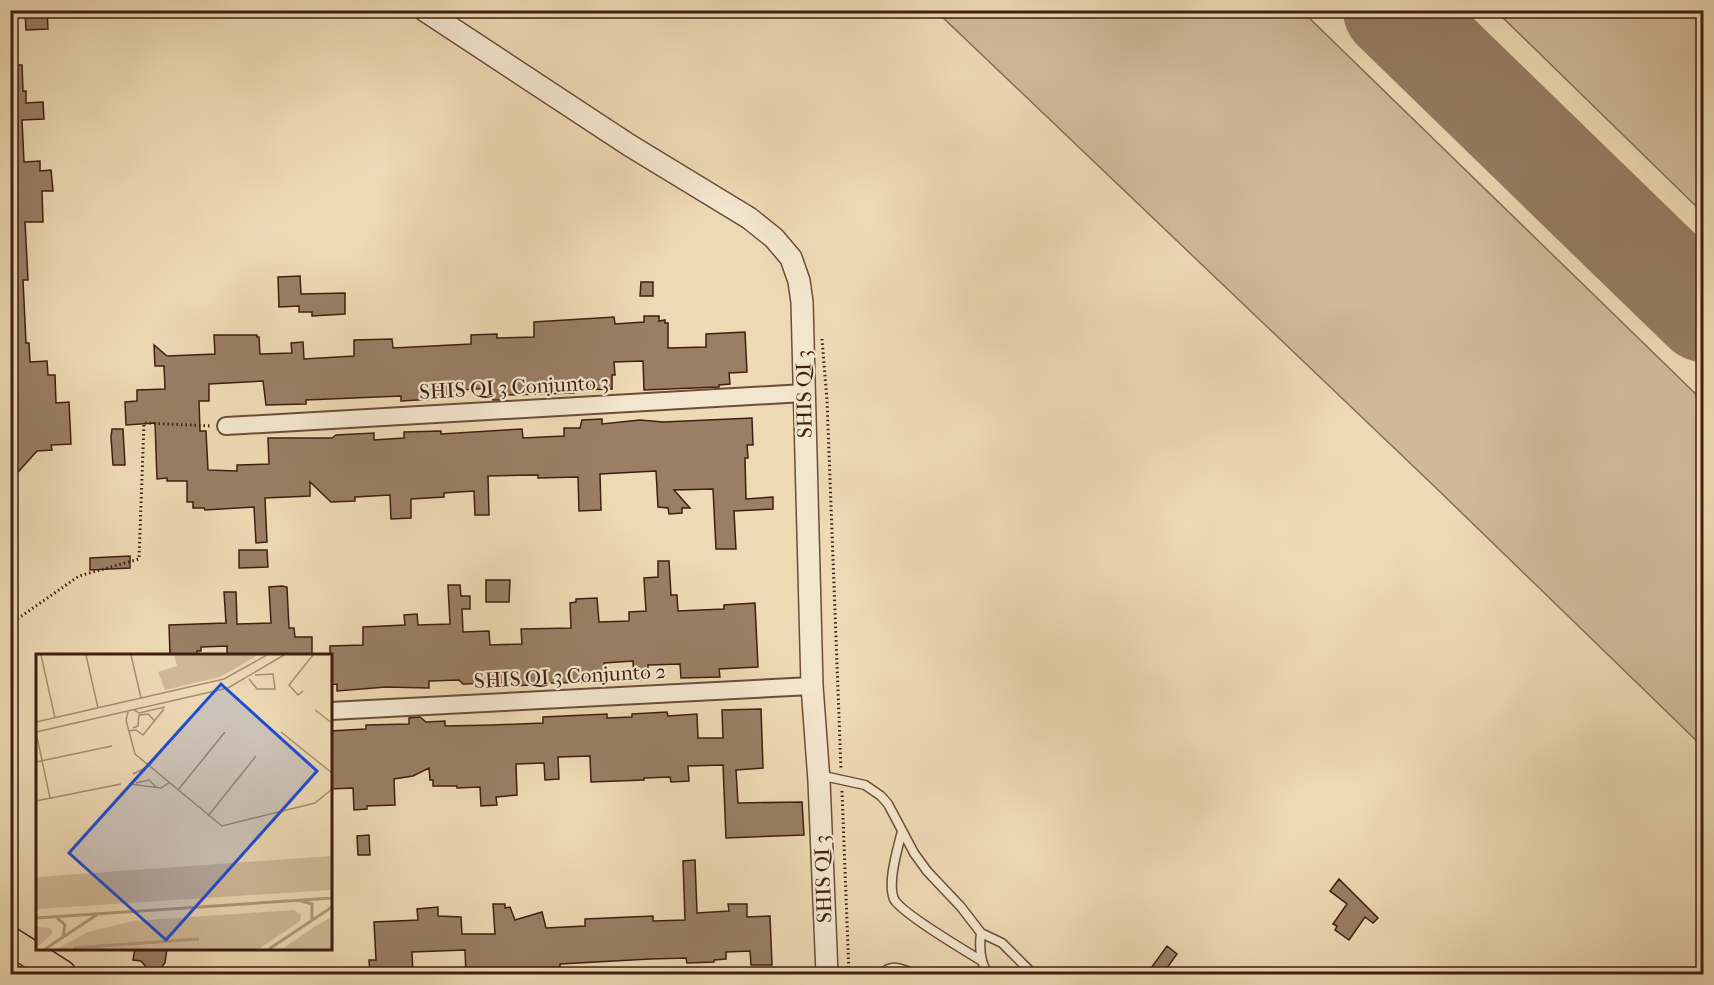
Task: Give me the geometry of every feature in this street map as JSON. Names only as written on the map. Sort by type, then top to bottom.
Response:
[{"type":"main road","points":[[10,941],[62,975]]},
{"type":"street","name":"SHIS QI 3","points":[[424,10],[629,145],[749,218],[774,238],[791,258],[799,281],[802,302],[812,686],[819,775],[827,975]]},
{"type":"street","name":"SHIS QI 3 Conjunto 3","points":[[226,426],[804,393]]},
{"type":"street","name":"SHIS QI 3 Conjunto 2","points":[[332,711],[812,686]]},
{"type":"lane","points":[[819,775],[842,778],[865,785],[881,796],[927,871],[961,907],[981,933],[1002,943],[1029,970],[1030,975]]},
{"type":"lane","points":[[902,831],[894,863],[893,898],[938,933],[982,961]]},
{"type":"lane","points":[[981,933],[982,961],[988,975]]},
{"type":"lane","points":[[882,975],[884,971],[891,968],[900,968],[915,975]]},
{"type":"path","points":[[822,331],[827,400],[849,975]]},
{"type":"path","points":[[10,624],[79,576],[139,559],[144,423],[226,426]]},
{"type":"shaded area","points":[[936,11],[1302,11],[1703,401],[1703,747],[1434,486]]},
{"type":"shaded area","points":[[1496,11],[1703,11],[1703,213]]},
{"type":"building","points":[[25,10],[47,10],[48,29],[26,30]]},
{"type":"building","points":[[10,65],[22,65],[26,103],[43,102],[44,119],[22,120],[24,162],[40,161],[40,171],[51,170],[53,191],[42,191],[43,222],[25,222],[28,280],[23,280],[26,343],[29,343],[30,362],[47,361],[48,375],[55,375],[56,403],[69,402],[71,444],[51,445],[52,450],[37,451],[10,481]]},
{"type":"building","points":[[300,276],[301,294],[345,293],[345,314],[312,316],[312,312],[299,312],[299,306],[279,307],[278,277]]},
{"type":"building","points":[[641,282],[653,282],[653,296],[640,296]]},
{"type":"building","points":[[644,316],[659,316],[659,321],[665,320],[665,323],[668,323],[668,348],[706,347],[706,334],[745,332],[747,372],[729,373],[730,384],[719,385],[719,387],[644,390],[643,361],[614,362],[615,375],[612,375],[612,389],[574,390],[574,393],[504,395],[504,400],[493,400],[492,388],[459,390],[460,394],[452,394],[452,398],[401,401],[401,396],[306,400],[306,404],[266,405],[263,381],[209,384],[209,401],[199,401],[200,431],[206,431],[208,470],[237,471],[237,465],[269,464],[268,438],[332,438],[336,435],[374,433],[374,440],[404,438],[404,432],[441,431],[441,434],[522,429],[523,438],[564,436],[564,428],[580,428],[582,420],[602,419],[602,424],[640,420],[663,422],[752,418],[753,445],[747,445],[748,458],[745,458],[746,499],[773,497],[773,509],[734,511],[736,549],[716,549],[713,489],[674,490],[690,508],[682,508],[682,513],[669,514],[668,508],[658,507],[656,471],[600,474],[601,510],[579,511],[578,477],[488,476],[489,515],[475,515],[474,491],[444,493],[444,497],[411,499],[411,518],[391,519],[390,495],[355,497],[355,501],[331,502],[310,482],[310,496],[265,498],[267,542],[256,543],[254,507],[205,510],[204,508],[193,508],[193,502],[187,502],[187,481],[157,479],[155,423],[126,425],[125,402],[137,401],[137,390],[165,389],[164,366],[155,366],[154,345],[167,356],[215,354],[214,335],[257,335],[260,354],[292,353],[291,343],[303,342],[304,359],[354,356],[354,340],[392,339],[393,348],[471,344],[471,335],[497,334],[497,338],[534,337],[534,322],[614,317],[615,324],[644,322]]},
{"type":"building","points":[[112,429],[123,429],[125,465],[113,465]]},
{"type":"building","points":[[239,550],[267,550],[268,567],[239,568]]},
{"type":"building","points":[[130,556],[130,568],[90,570],[90,558]]},
{"type":"building","points":[[658,561],[669,561],[671,595],[677,595],[678,611],[724,609],[724,605],[755,603],[758,667],[719,669],[720,677],[681,678],[680,664],[648,665],[648,679],[634,680],[633,661],[604,663],[605,682],[497,686],[497,683],[463,684],[459,680],[429,681],[429,688],[386,687],[337,691],[337,684],[332,685],[330,646],[363,645],[363,627],[405,625],[404,615],[417,614],[418,625],[450,624],[448,585],[460,585],[461,596],[470,596],[470,609],[462,609],[463,632],[489,631],[490,645],[522,644],[521,629],[571,628],[570,603],[576,602],[576,599],[597,598],[599,622],[629,621],[629,612],[646,611],[644,578],[658,577]]},
{"type":"building","points":[[486,580],[510,580],[509,602],[486,602]]},
{"type":"building","points":[[269,587],[287,587],[289,628],[294,628],[295,637],[312,637],[312,654],[227,654],[227,646],[201,647],[201,651],[197,651],[197,654],[170,654],[169,625],[226,623],[224,592],[236,592],[237,624],[271,623]]},
{"type":"building","points":[[761,709],[763,768],[736,770],[738,803],[802,802],[804,835],[726,838],[723,765],[688,766],[689,781],[671,782],[670,777],[591,782],[590,756],[558,757],[559,779],[545,780],[544,763],[516,764],[517,795],[496,797],[497,805],[481,806],[480,787],[433,786],[429,768],[413,776],[394,779],[395,805],[367,806],[367,809],[354,810],[353,788],[332,789],[332,731],[366,729],[366,725],[409,724],[409,718],[420,717],[426,722],[445,721],[445,726],[543,723],[543,717],[607,714],[607,718],[632,717],[632,714],[667,712],[668,716],[697,714],[698,738],[723,738],[722,710]]},
{"type":"building","points":[[369,835],[370,855],[358,855],[357,836]]},
{"type":"building","points":[[695,860],[697,913],[729,911],[728,904],[747,904],[747,917],[770,916],[772,965],[751,965],[750,951],[726,952],[726,959],[714,960],[714,962],[687,963],[686,958],[650,959],[560,964],[560,967],[545,968],[524,975],[466,975],[465,950],[412,952],[413,975],[370,975],[369,960],[376,960],[374,922],[418,920],[417,909],[438,907],[438,916],[461,917],[462,934],[495,934],[493,904],[505,904],[505,908],[510,907],[515,920],[542,912],[546,928],[585,926],[585,919],[653,916],[653,921],[685,920],[683,861]]},
{"type":"building","points":[[1339,879],[1378,918],[1373,923],[1365,917],[1349,940],[1335,930],[1337,926],[1333,924],[1347,904],[1330,891]]},
{"type":"building","points":[[1167,946],[1177,954],[1162,975],[1146,975]]},
{"type":"building","points":[[135,949],[167,949],[161,975],[148,975],[148,969],[141,961],[133,960]]},
{"type":"runway","points":[[1393,10],[1704,312]]}]
